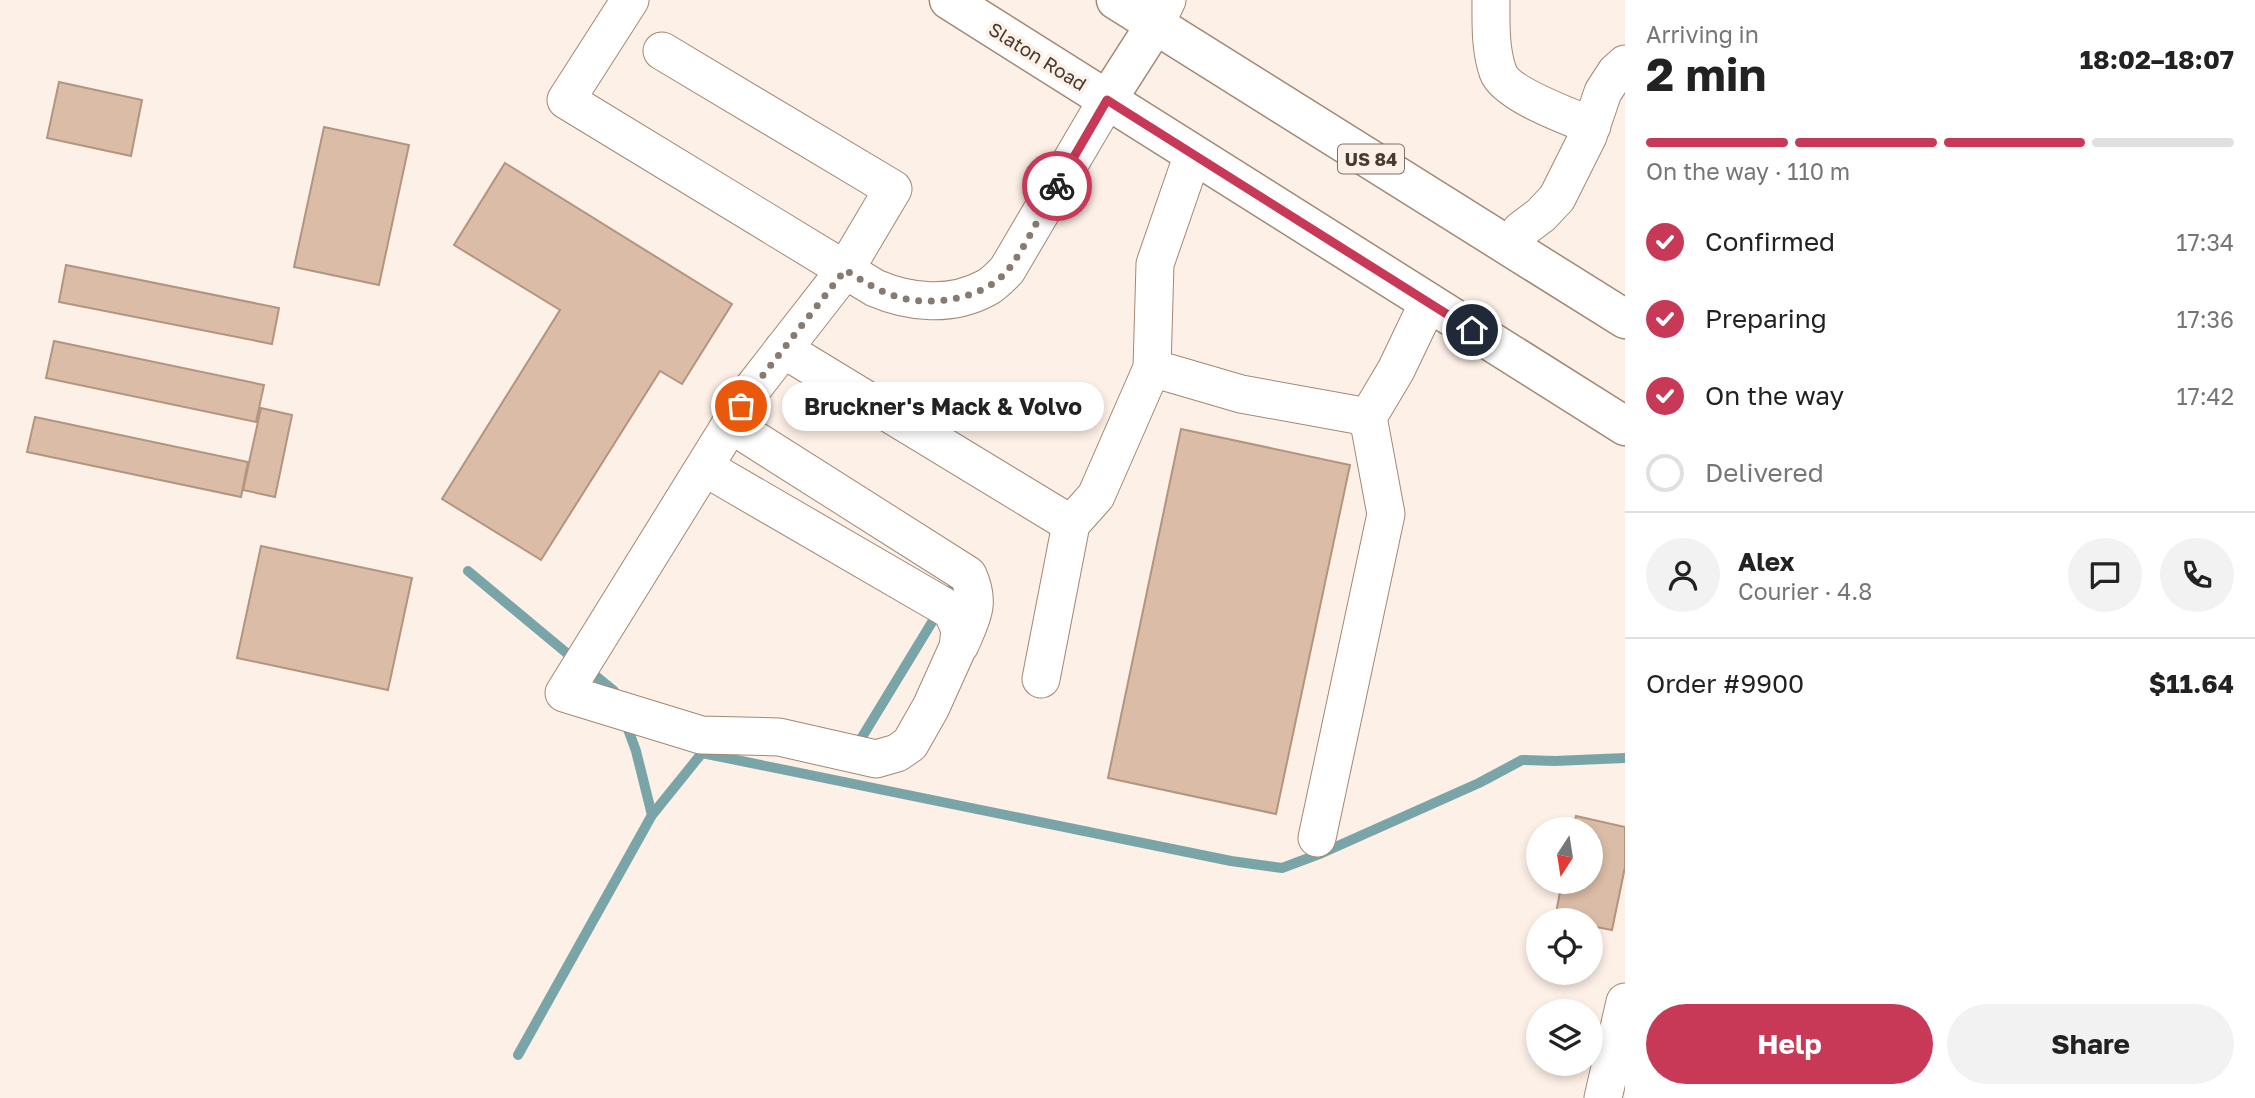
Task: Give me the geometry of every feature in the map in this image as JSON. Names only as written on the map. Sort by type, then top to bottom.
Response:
[{"type":"highway","name":"Slaton Road","points":[[948,0],[1625,426]]},
{"type":"highway","name":"US 84","points":[[1116,0],[1161,12],[1511,247],[1625,319]]},
{"type":"highway","points":[[1107,100],[1161,12]]},
{"type":"lane","points":[[630,0],[566,100],[875,288],[916,301],[943,300],[988,288],[1007,271],[1107,100]]},
{"type":"lane","points":[[1491,0],[1492,43],[1499,75],[1530,100],[1592,126]]},
{"type":"lane","points":[[662,51],[893,189],[845,270],[753,388],[730,425],[564,693],[701,734],[779,737],[876,759],[897,753],[910,744],[930,708],[972,616],[975,592],[968,575],[730,425]]},
{"type":"lane","points":[[1511,247],[1521,230],[1557,198],[1592,126],[1603,92],[1616,72],[1625,64]]},
{"type":"lane","points":[[1041,679],[1071,524],[1096,496],[1152,368],[1155,264],[1193,154]]},
{"type":"lane","points":[[1317,838],[1386,514],[1368,417],[1396,370],[1429,303]]},
{"type":"lane","points":[[783,349],[1071,524]]},
{"type":"lane","points":[[1152,368],[1241,394],[1368,417]]},
{"type":"lane","points":[[704,467],[952,611],[960,630],[958,647]]},
{"type":"lane","points":[[1603,1098],[1625,1002]]},
{"type":"building","points":[[59,82],[142,100],[131,156],[47,138]]},
{"type":"building","points":[[324,127],[409,145],[379,285],[294,267]]},
{"type":"building","points":[[505,163],[732,304],[682,384],[660,371],[541,560],[442,499],[560,310],[454,245]]},
{"type":"building","points":[[66,265],[279,308],[272,344],[59,302]]},
{"type":"building","points":[[54,341],[264,385],[256,422],[46,378]]},
{"type":"building","points":[[261,408],[292,415],[275,497],[243,490]]},
{"type":"building","points":[[35,417],[248,462],[241,497],[27,452]]},
{"type":"building","points":[[1181,429],[1350,465],[1276,814],[1108,778]]},
{"type":"building","points":[[261,546],[412,578],[388,690],[237,658]]},
{"type":"building","points":[[1603,822],[1625,827],[1625,867],[1612,930],[1603,928],[1603,908],[1557,908],[1560,894],[1603,894]]},
{"type":"waterway","points":[[468,571],[575,660]]},
{"type":"waterway","points":[[856,747],[954,586]]},
{"type":"waterway","points":[[587,669],[614,691],[616,697]]},
{"type":"waterway","points":[[625,721],[636,751],[652,815]]},
{"type":"waterway","points":[[518,1055],[652,815],[702,753],[1231,861],[1282,868],[1479,783],[1522,760],[1625,758]]},
{"type":"way so far","points":[[741,406],[845,270],[875,288],[916,301],[943,300],[988,288],[1007,271],[1057,186]]},
{"type":"place","name":"Bruckner's Mack & Volvo","points":[[741,406]]},
{"type":"route","points":[[1057,186],[1107,100],[1472,330]]}]
